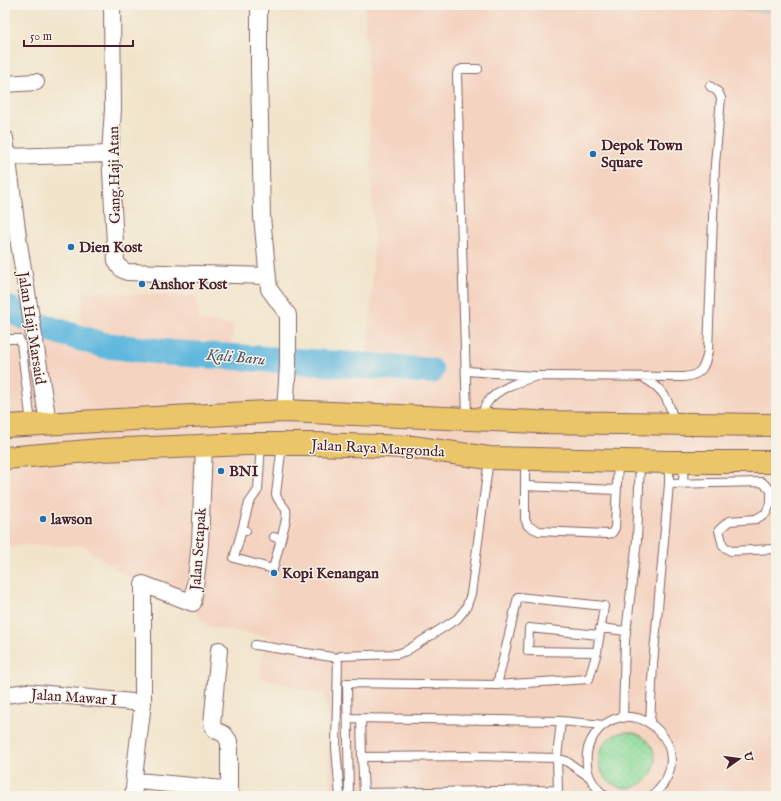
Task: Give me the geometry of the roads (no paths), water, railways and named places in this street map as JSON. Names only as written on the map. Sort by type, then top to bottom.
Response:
[{"type":"main road","points":[[5,426],[285,410],[473,420],[776,425]]},
{"type":"main road","points":[[403,416],[403,447]]},
{"type":"main road","name":"Jalan Raya Margonda","points":[[5,458],[101,450],[283,444],[403,447],[489,458],[640,462],[679,470],[776,462]]},
{"type":"street","name":"Gang Haji Atan","points":[[112,5],[113,109],[110,154],[116,261],[122,270],[267,276]]},
{"type":"street","points":[[259,5],[262,217],[267,276],[272,294],[286,310],[288,315],[288,358],[285,410]]},
{"type":"street","points":[[5,84],[36,82]]},
{"type":"street","name":"Jalan Haji Marsaid","points":[[5,138],[6,157],[31,315],[39,423]]},
{"type":"street","points":[[6,157],[110,154]]},
{"type":"street","name":"Jalan Setapak","points":[[143,703],[143,584],[193,603],[200,544],[204,447]]},
{"type":"street","points":[[136,780],[231,793],[229,741],[226,736],[213,729],[212,721],[219,650]]},
{"type":"street","name":"Jalan Mawar I","points":[[5,695],[27,692],[143,703]]},
{"type":"street","points":[[133,796],[136,780],[134,773],[143,703]]},
{"type":"lane","points":[[473,420],[467,371],[457,74],[458,71],[462,69],[478,69]]},
{"type":"lane","points":[[467,371],[537,376],[641,377],[690,376],[698,374],[704,369],[707,360],[715,164],[721,98],[718,92],[710,86]]},
{"type":"lane","points":[[5,340],[19,339],[21,343],[39,423]]},
{"type":"lane","points":[[473,420],[493,397],[519,382],[537,376]]},
{"type":"lane","points":[[641,377],[655,384],[668,400],[675,424]]},
{"type":"lane","points":[[261,444],[258,490],[249,503],[244,530],[234,558],[273,569],[278,538],[286,518],[286,510],[276,498],[283,444]]},
{"type":"lane","points":[[255,645],[338,658],[341,656],[397,654],[406,651],[457,619],[466,608],[471,594],[489,458]]},
{"type":"lane","points":[[525,458],[525,519],[528,526],[539,531],[607,534],[612,533],[615,528],[618,462]]},
{"type":"lane","points":[[623,718],[626,630],[637,540],[640,462]]},
{"type":"lane","points":[[650,723],[653,664],[670,484],[679,470]]},
{"type":"lane","points":[[670,484],[679,470]]},
{"type":"lane","points":[[679,470],[762,482],[771,490],[771,502],[766,513],[756,519],[729,521],[719,530],[723,546],[731,551],[776,549]]},
{"type":"lane","points":[[525,486],[617,490]]},
{"type":"lane","points":[[349,796],[347,683],[497,685],[589,680],[597,652],[604,606],[518,597],[497,685]]},
{"type":"lane","points":[[597,652],[528,651],[529,628],[599,631],[626,630]]},
{"type":"lane","points":[[338,658],[336,748],[340,796]]},
{"type":"lane","points":[[348,718],[562,721],[604,725]]},
{"type":"lane","points":[[361,718],[364,795],[459,794],[558,790],[557,758],[562,721]]},
{"type":"lane","points":[[588,776],[586,762],[587,748],[593,735],[604,725],[623,718],[636,718],[650,723],[662,733],[669,746],[671,761],[668,776],[661,789],[652,796]]},
{"type":"lane","points":[[362,757],[478,756],[557,758],[566,761],[588,776],[596,788],[605,796]]},
{"type":"waterway","name":"Kali Baru","points":[[5,307],[25,317]]},
{"type":"waterway","name":"Kali Baru","points":[[44,327],[103,345],[173,353],[431,371]]},
{"type":"place","name":"Depok Town Square","points":[[593,154]]},
{"type":"place","name":"Dien Kost","points":[[71,247]]},
{"type":"place","name":"Anshor Kost","points":[[142,284]]},
{"type":"place","name":"BNI","points":[[221,471]]},
{"type":"place","name":"lawson","points":[[43,519]]},
{"type":"place","name":"Kopi Kenangan","points":[[274,573]]}]
